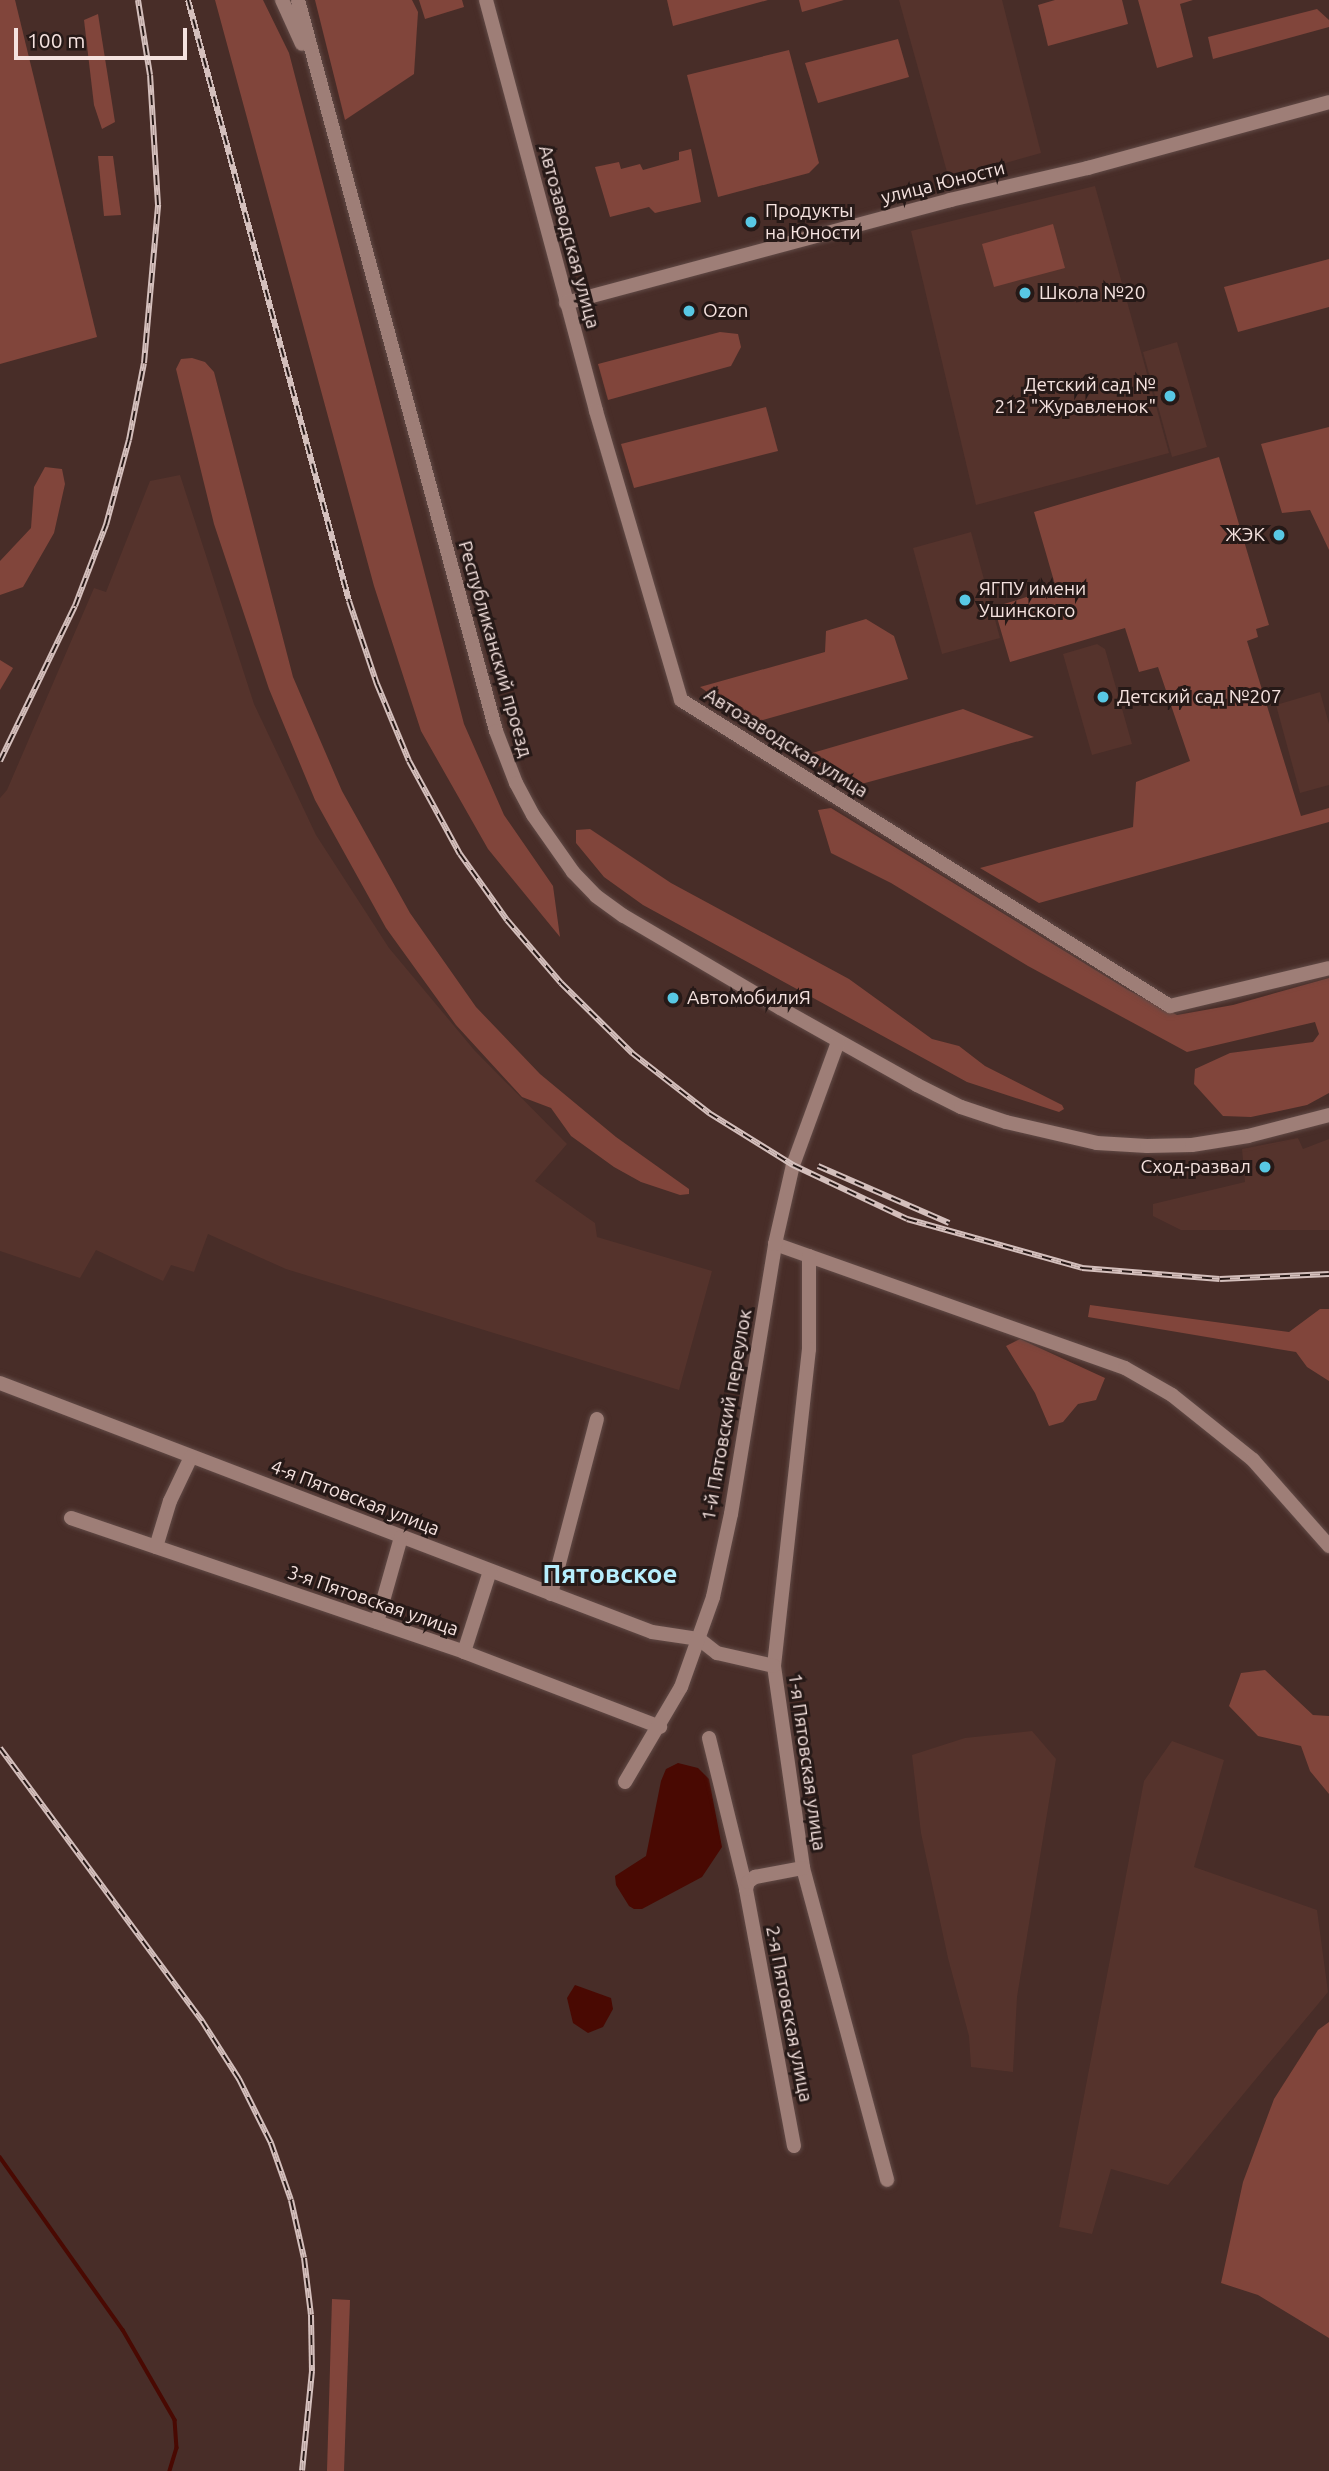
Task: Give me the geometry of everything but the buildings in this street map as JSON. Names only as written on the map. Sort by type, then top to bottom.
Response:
[{"type":"street","name":"Республиканский проезд","points":[[282,0],[326,107]]},
{"type":"street","name":"Республиканский проезд","points":[[299,0],[496,731],[516,783],[550,844],[596,897],[838,1042],[961,1107],[1006,1122],[1097,1143],[1192,1145],[1292,1127],[1329,1115]]},
{"type":"street","name":"Автозаводская улица","points":[[486,0],[566,303],[681,700],[1170,1006],[1329,968]]},
{"type":"street","name":"улица Юности","points":[[566,303],[950,200],[1100,165],[1329,102]]},
{"type":"street","name":"1-й Пятовский переулок","points":[[625,1782],[660,1727],[681,1687],[713,1597],[731,1514],[775,1244],[793,1165],[838,1042]]},
{"type":"street","points":[[775,1244],[1125,1368],[1172,1395],[1253,1460],[1329,1546]]},
{"type":"street","name":"1-я Пятовская улица","points":[[809,1256],[809,1349],[774,1666],[803,1868],[887,2180]]},
{"type":"street","name":"4-я Пятовская улица","points":[[0,1383],[652,1632],[699,1639]]},
{"type":"street","points":[[551,1594],[597,1419]]},
{"type":"street","points":[[156,1547],[170,1501],[191,1457]]},
{"type":"street","name":"3-я Пятовская улица","points":[[71,1517],[464,1652],[660,1727]]},
{"type":"street","points":[[377,1622],[401,1537]]},
{"type":"street","points":[[464,1652],[490,1571]]},
{"type":"street","points":[[699,1639],[717,1653],[774,1666]]},
{"type":"street","name":"2-я Пятовская улица","points":[[709,1738],[746,1889],[794,2146]]},
{"type":"street","points":[[746,1889],[748,1882],[755,1877],[803,1868]]},
{"type":"shaded area","points":[[0,0],[15,0],[97,337],[0,364]]},
{"type":"shaded area","points":[[215,0],[263,0],[289,53],[464,724],[504,815],[553,886],[560,937],[488,849],[421,731],[374,586]]},
{"type":"shaded area","points":[[315,0],[412,0],[418,12],[414,74],[345,120]]},
{"type":"shaded area","points":[[419,0],[462,0],[464,7],[425,19]]},
{"type":"shaded area","points":[[667,0],[768,0],[673,26]]},
{"type":"shaded area","points":[[799,0],[844,0],[802,12]]},
{"type":"shaded area","points":[[899,0],[1002,0],[1041,153],[949,179]]},
{"type":"shaded area","points":[[1055,0],[1122,0],[1128,24],[1048,46],[1038,5]]},
{"type":"shaded area","points":[[1138,0],[1193,0],[1180,4],[1193,57],[1157,68]]},
{"type":"shaded area","points":[[1317,9],[1329,20],[1329,27],[1213,59],[1208,37]]},
{"type":"shaded area","points":[[98,14],[115,122],[102,129],[94,105],[84,20]]},
{"type":"shaded area","points":[[898,39],[909,77],[818,103],[805,63]]},
{"type":"shaded area","points":[[789,50],[819,163],[809,173],[718,197],[687,75]]},
{"type":"shaded area","points":[[691,149],[701,202],[655,213],[649,207],[610,217],[595,167],[619,162],[621,169],[640,164],[643,170],[679,160],[679,152]]},
{"type":"shaded area","points":[[98,156],[113,156],[121,215],[104,216]]},
{"type":"shaded area","name":"Школа №20","points":[[1095,186],[1169,453],[976,505],[911,231]]},
{"type":"shaded area","points":[[1053,224],[1065,268],[994,287],[982,244]]},
{"type":"shaded area","points":[[1329,259],[1329,307],[1238,332],[1224,287]]},
{"type":"shaded area","points":[[720,332],[738,334],[741,347],[731,366],[608,400],[598,364]]},
{"type":"shaded area","name":"Детский сад № 212 \"Журавленок\"","points":[[1177,342],[1207,447],[1172,457],[1143,352]]},
{"type":"shaded area","points":[[192,358],[205,362],[214,372],[293,677],[342,791],[410,913],[476,1007],[540,1074],[616,1137],[689,1189],[689,1194],[680,1195],[641,1182],[614,1167],[571,1136],[551,1108],[522,1097],[456,1025],[386,928],[315,800],[269,689],[214,524],[176,369],[181,359]]},
{"type":"shaded area","points":[[766,407],[778,451],[634,488],[621,444]]},
{"type":"shaded area","points":[[1329,427],[1329,550],[1310,510],[1282,513],[1261,444]]},
{"type":"shaded area","points":[[1219,457],[1269,625],[1256,629],[1258,637],[1247,641],[1301,816],[1329,808],[1329,822],[1039,903],[980,868],[1133,827],[1136,782],[1190,761],[1158,667],[1139,672],[1125,628],[1010,662],[994,607],[1056,588],[1034,512]]},
{"type":"shaded area","points":[[45,467],[62,469],[65,484],[54,533],[23,587],[0,595],[0,561],[31,528],[34,487]]},
{"type":"shaded area","points":[[180,475],[254,704],[316,835],[389,948],[475,1051],[567,1144],[535,1181],[595,1223],[597,1237],[712,1271],[679,1390],[286,1269],[208,1234],[194,1272],[171,1265],[163,1281],[96,1250],[80,1278],[0,1251],[0,798],[7,790],[94,588],[106,592],[150,481]]},
{"type":"shaded area","points":[[971,532],[1000,638],[942,654],[913,548]]},
{"type":"shaded area","points":[[866,619],[894,636],[908,679],[752,723],[700,687],[825,652],[826,631]]},
{"type":"shaded area","points":[[1097,644],[1105,649],[1132,744],[1092,755],[1063,654]]},
{"type":"shaded area","points":[[0,660],[13,668],[0,690]]},
{"type":"shaded area","points":[[1320,692],[1329,724],[1329,785],[1300,793],[1276,705]]},
{"type":"shaded area","points":[[963,709],[1034,737],[854,786],[802,756]]},
{"type":"shaded area","points":[[831,808],[1128,990],[1177,1015],[1233,1005],[1329,978],[1329,1093],[1307,1105],[1251,1117],[1223,1116],[1194,1084],[1195,1069],[1230,1053],[1313,1042],[1319,1034],[1315,1022],[1187,1052],[1028,966],[891,883],[831,853],[818,810]]},
{"type":"shaded area","points":[[590,829],[671,883],[849,979],[932,1039],[959,1046],[985,1066],[1062,1105],[1064,1109],[1059,1112],[967,1082],[643,905],[604,877],[576,843],[576,830]]},
{"type":"shaded area","points":[[1298,1138],[1303,1149],[1329,1139],[1329,1230],[1181,1230],[1153,1216],[1153,1204],[1245,1182],[1242,1149]]},
{"type":"shaded area","points":[[1090,1305],[1289,1332],[1320,1309],[1329,1309],[1329,1381],[1307,1367],[1296,1352],[1088,1317]]},
{"type":"shaded area","points":[[1020,1339],[1105,1378],[1096,1400],[1078,1404],[1063,1422],[1049,1426],[1035,1393],[1006,1346]]},
{"type":"shaded area","points":[[1265,1670],[1313,1715],[1329,1716],[1329,1794],[1310,1771],[1301,1746],[1258,1736],[1229,1706],[1241,1673]]},
{"type":"shaded area","points":[[1032,1731],[1056,1759],[1017,1997],[1013,2072],[971,2067],[969,2036],[948,1958],[921,1833],[912,1755],[965,1738]]},
{"type":"shaded area","points":[[1172,1741],[1224,1760],[1194,1867],[1317,1910],[1328,1992],[1168,2185],[1111,2169],[1092,2234],[1059,2227],[1144,1781]]},
{"type":"shaded area","points":[[678,1763],[698,1768],[709,1779],[722,1847],[702,1877],[642,1909],[634,1909],[629,1906],[616,1885],[615,1876],[646,1856],[661,1781],[666,1769]]},
{"type":"shaded area","points":[[575,1985],[611,1998],[613,2009],[603,2027],[588,2033],[573,2023],[567,1998]]},
{"type":"shaded area","points":[[1329,2022],[1329,2338],[1258,2295],[1221,2283],[1243,2182],[1274,2099],[1318,2030]]},
{"type":"shaded area","points":[[332,2299],[350,2300],[344,2471],[327,2471]]},
{"type":"waterway","points":[[0,2157],[123,2330],[175,2420],[177,2448],[170,2471]]},
{"type":"railway","points":[[0,761],[75,606],[106,525],[129,440],[144,363],[158,205],[150,75],[138,0]]},
{"type":"railway","points":[[188,0],[349,601],[377,684],[409,761],[460,854],[507,920],[561,983],[632,1053],[709,1113],[793,1165],[907,1219],[1082,1268],[1220,1279],[1329,1274]]},
{"type":"railway","points":[[818,1166],[949,1223]]},
{"type":"railway","points":[[0,1748],[202,2021],[239,2079],[271,2143],[291,2200],[304,2258],[311,2315],[312,2371],[302,2471]]},
{"type":"place","name":"Продукты на Юности","points":[[751,222]]},
{"type":"place","name":"Школа №20","points":[[1025,293]]},
{"type":"place","name":"Ozon","points":[[689,311]]},
{"type":"place","name":"Детский сад № 212 \"Журавленок\"","points":[[1170,396]]},
{"type":"place","name":"ЖЭК","points":[[1279,535]]},
{"type":"place","name":"ЯГПУ имени Ушинского","points":[[965,600]]},
{"type":"place","name":"Детский сад №207","points":[[1103,697]]},
{"type":"place","name":"АвтомобилиЯ","points":[[673,998]]},
{"type":"place","name":"Сход-развал","points":[[1265,1167]]},
{"type":"district","name":"Пятовское","points":[[610,1574]]}]
